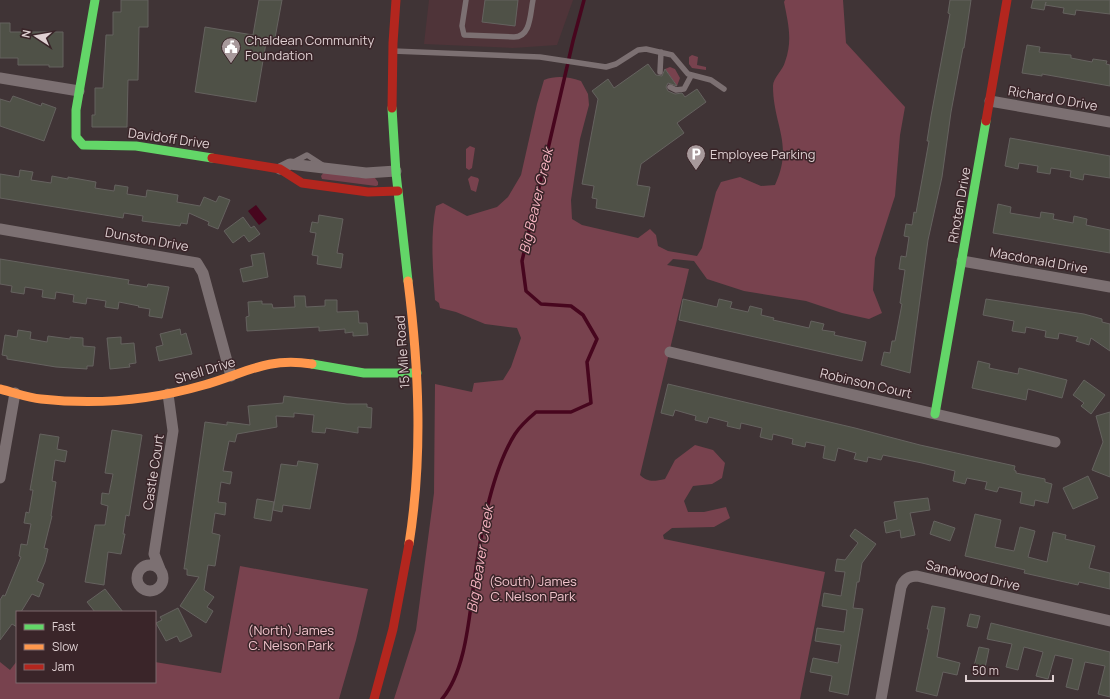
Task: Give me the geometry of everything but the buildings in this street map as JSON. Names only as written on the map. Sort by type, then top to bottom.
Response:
[{"type":"street","name":"Davidoff Drive","points":[[95,0],[76,110],[75,133],[76,137],[83,145],[136,146],[285,166],[318,174],[368,192],[398,191]]},
{"type":"street","name":"15 Mile Road","points":[[374,699],[404,581],[413,516],[419,433],[417,373],[411,296],[396,171],[392,100],[396,0]]},
{"type":"street","name":"Rhoten Drive","points":[[935,414],[1007,0]]},
{"type":"street","points":[[0,78],[79,91]]},
{"type":"street","name":"Richard O Drive","points":[[990,101],[1110,122]]},
{"type":"street","name":"Davidoff Drive","points":[[285,166],[297,180],[318,174],[396,171]]},
{"type":"street","name":"Dunston Drive","points":[[0,229],[197,263],[203,273],[231,376]]},
{"type":"street","name":"Macdonald Drive","points":[[962,261],[1110,287]]},
{"type":"street","name":"Robinson Court","points":[[670,352],[1055,442]]},
{"type":"street","name":"Shell Drive","points":[[0,389],[40,399],[75,402],[123,401],[168,394],[204,385],[276,362],[298,362],[364,373],[417,373]]},
{"type":"street","points":[[0,478],[15,393]]},
{"type":"street","name":"Castle Court","points":[[154,554],[173,431],[168,394]]},
{"type":"street","points":[[154,554],[163,577],[161,586],[150,591],[142,588],[138,581],[138,572],[154,554]]},
{"type":"street","points":[[144,566],[152,565],[160,569]]},
{"type":"street","name":"Sandwood Drive","points":[[881,699],[901,587],[903,582],[911,576],[917,576],[1110,621]]},
{"type":"lane","points":[[466,0],[463,33],[466,36],[476,37],[522,36],[527,31],[533,0]]},
{"type":"lane","points":[[393,51],[540,57],[606,67],[616,64],[642,49],[672,55],[691,76],[711,80],[724,89]]},
{"type":"lane","points":[[660,72],[661,52]]},
{"type":"lane","points":[[670,87],[676,90],[684,89],[691,76]]},
{"type":"shaded area","points":[[429,0],[573,0],[557,45],[513,48],[424,44]]},
{"type":"shaded area","points":[[256,205],[267,219],[259,225],[248,211]]},
{"type":"green space","name":"(South) James C. Nelson Park","points":[[785,0],[843,0],[846,43],[905,107],[900,135],[895,196],[875,258],[873,290],[882,313],[869,319],[842,313],[806,301],[744,291],[707,279],[694,261],[673,259],[667,265],[689,269],[640,475],[643,478],[655,481],[665,479],[675,460],[695,445],[713,450],[725,463],[722,478],[712,484],[693,486],[684,501],[688,512],[704,512],[726,507],[730,518],[714,527],[672,528],[663,535],[664,539],[825,572],[800,699],[394,699],[416,630],[434,493],[435,384],[472,392],[474,383],[503,380],[511,367],[521,338],[517,328],[485,324],[456,312],[440,308],[439,303],[435,300],[433,265],[433,229],[436,206],[443,203],[467,216],[497,207],[508,197],[521,175],[544,80],[558,77],[572,78],[581,81],[588,94],[589,105],[580,139],[571,200],[572,219],[582,225],[638,238],[650,229],[656,235],[658,246],[668,251],[697,256],[702,248],[716,192],[721,182],[740,177],[761,186],[775,185],[780,171],[783,158],[783,146],[774,100],[773,83],[784,65],[789,46],[789,32],[784,2]]},
{"type":"green space","points":[[692,55],[698,57],[697,65],[706,67],[706,70],[692,68],[689,64],[689,57]]},
{"type":"green space","points":[[670,67],[675,69],[680,78],[677,86],[674,85],[675,83],[665,69]]},
{"type":"green space","points":[[470,146],[475,148],[472,168],[469,170],[466,168],[466,149]]},
{"type":"green space","points":[[324,172],[362,178],[375,178],[378,185],[376,186],[322,179],[321,176]]},
{"type":"green space","points":[[471,176],[478,178],[479,180],[476,192],[471,190],[468,179]]},
{"type":"green space","name":"(North) James C. Nelson Park","points":[[240,566],[368,589],[356,640],[339,699],[0,699],[0,662],[10,670],[16,662],[16,683],[156,683],[156,662],[221,673]]},
{"type":"waterway","name":"Big Beaver Creek","points":[[442,699],[449,689],[460,664],[469,623],[481,535],[498,470],[506,451],[517,431],[536,412],[571,412],[591,403],[587,362],[597,339],[583,315],[571,306],[541,304],[526,291],[522,261],[573,41],[584,0]]},
{"type":"traffic: fast","points":[[95,0],[76,110],[76,137],[83,145],[136,146],[212,158]]},
{"type":"traffic: fast","points":[[392,108],[396,173],[408,281]]},
{"type":"traffic: fast","points":[[935,414],[986,121]]},
{"type":"traffic: fast","points":[[312,364],[364,373],[417,373]]},
{"type":"traffic: slow","points":[[408,281],[415,347],[418,412],[416,478],[409,544]]},
{"type":"traffic: slow","points":[[0,389],[41,399],[61,401],[123,400],[144,398],[184,390],[269,364],[296,362],[312,364]]},
{"type":"traffic: jam","points":[[392,108],[393,43],[396,0]]},
{"type":"traffic: jam","points":[[986,121],[1007,0]]},
{"type":"traffic: jam","points":[[212,158],[280,169],[302,183],[368,192],[398,191]]},
{"type":"traffic: jam","points":[[374,699],[393,629],[409,544]]},
{"type":"place","name":"Chaldean Community Foundation","points":[[231,64]]},
{"type":"place","name":"Employee Parking","points":[[696,171]]}]
